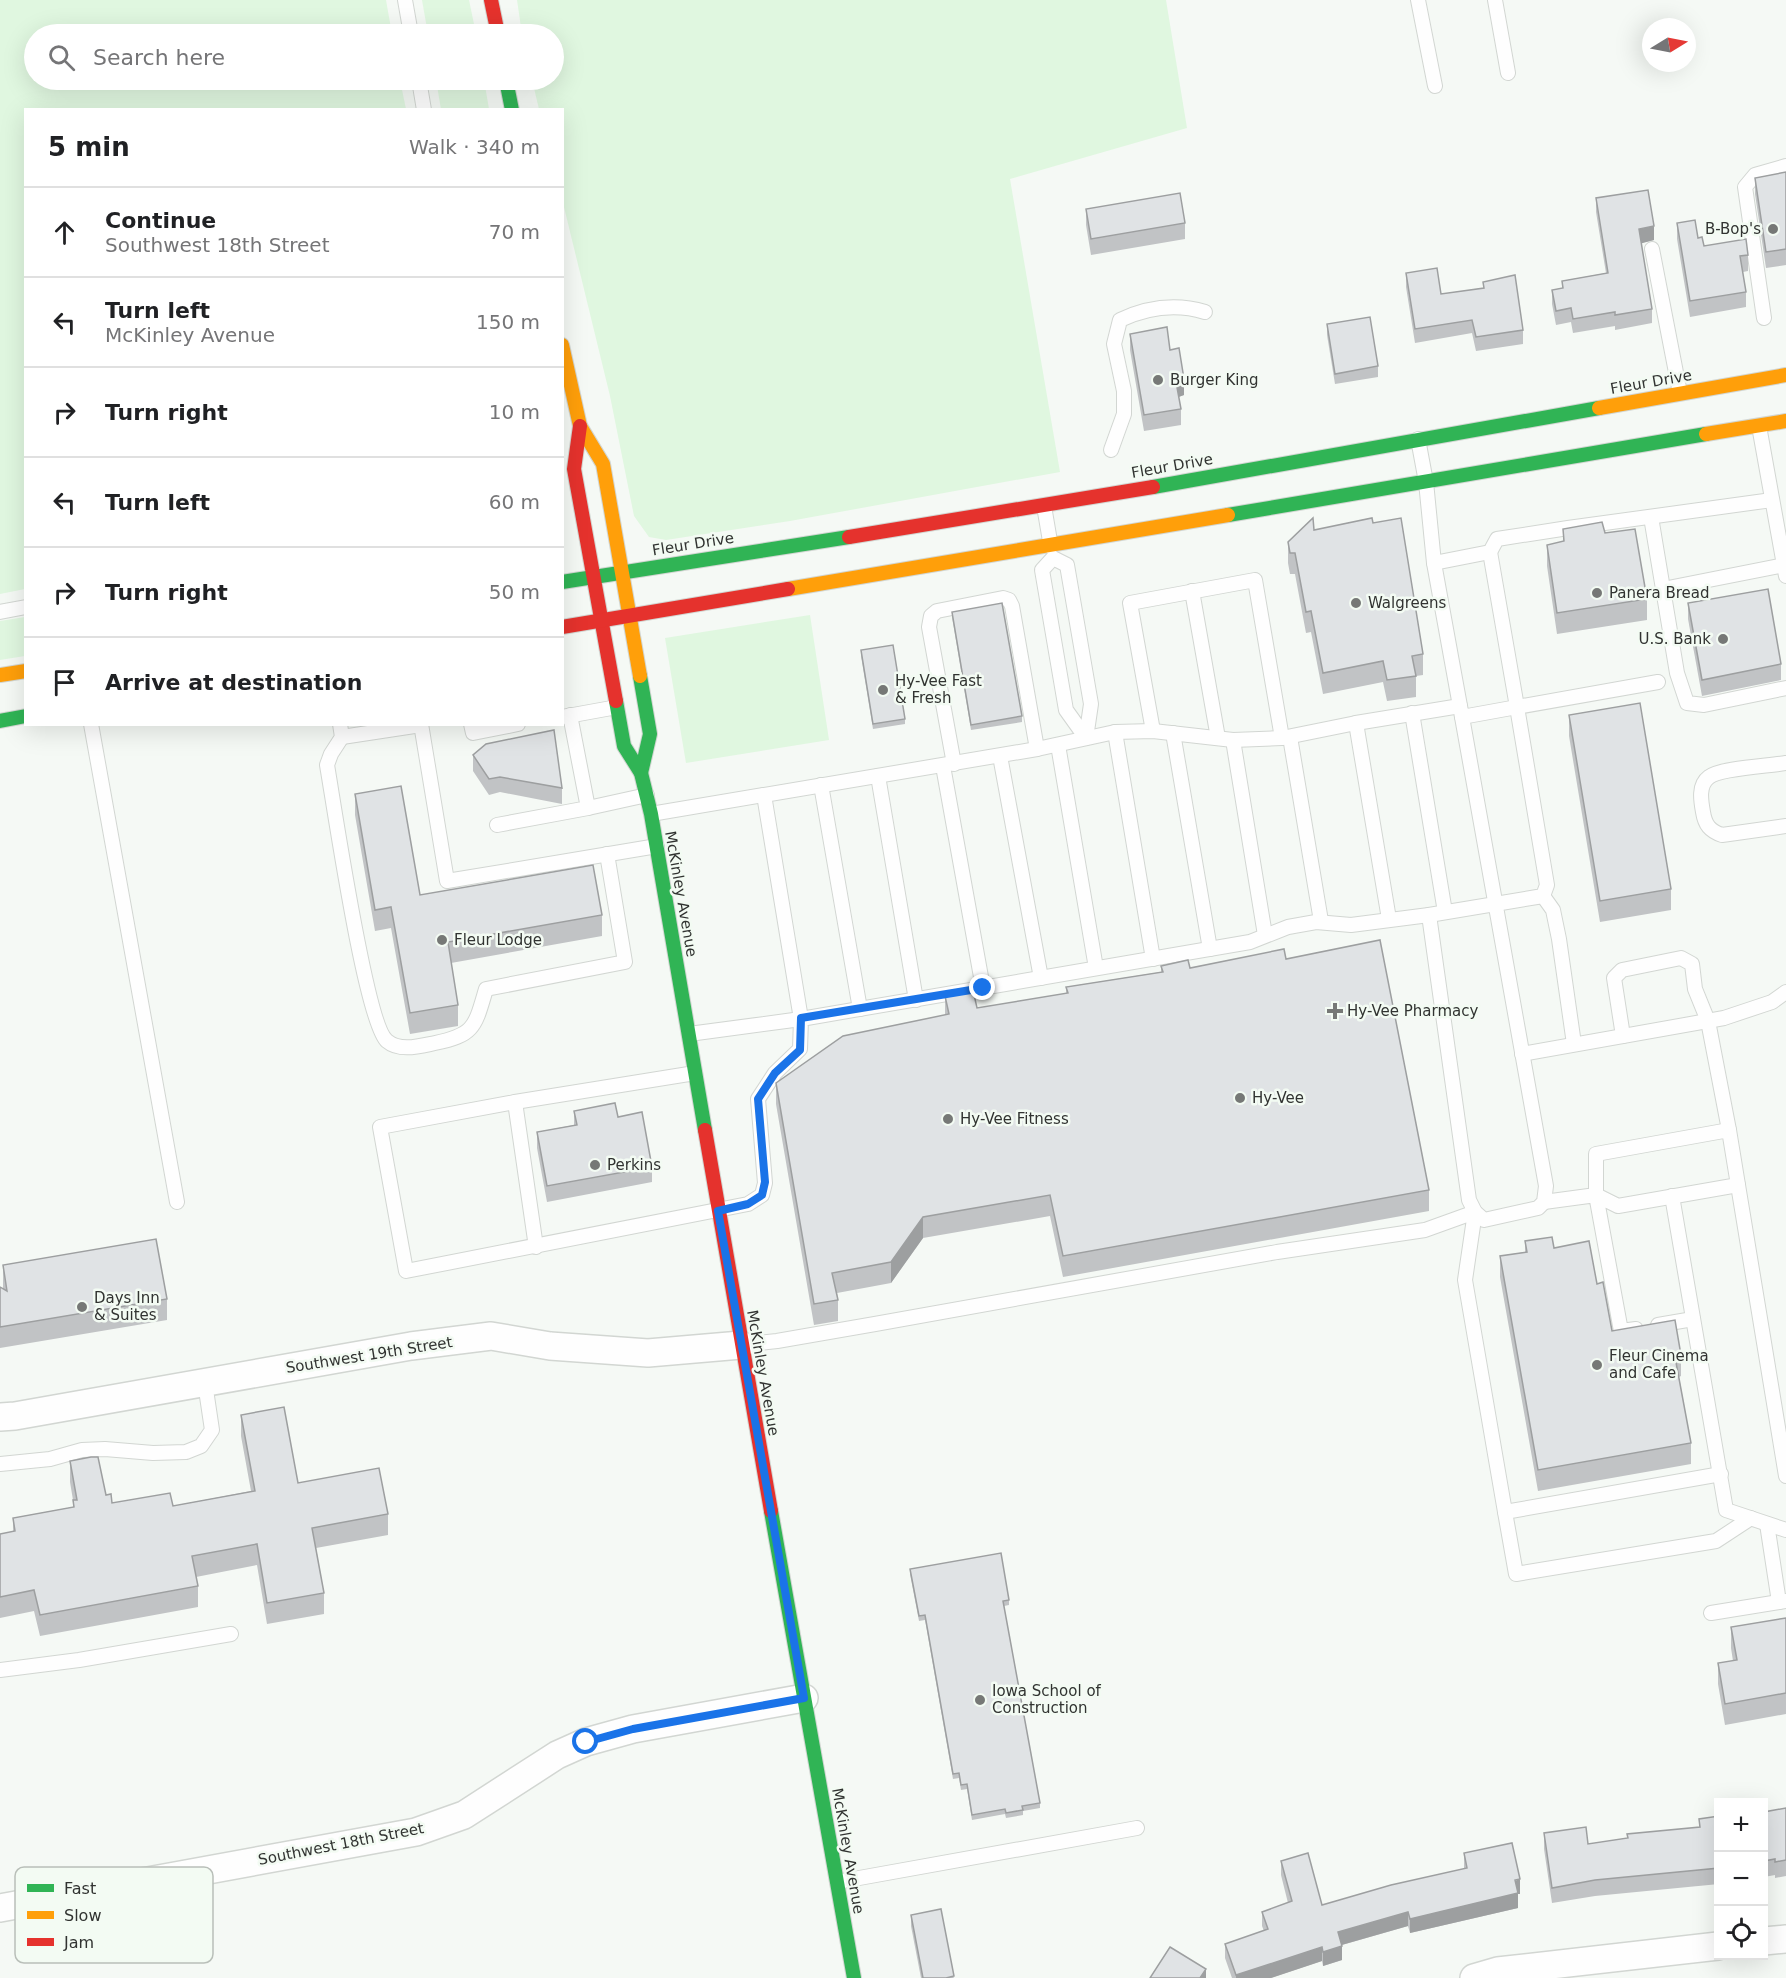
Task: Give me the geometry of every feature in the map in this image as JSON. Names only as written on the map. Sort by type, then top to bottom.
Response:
[{"type":"main road","points":[[491,0],[496,24]]},
{"type":"main road","points":[[508,90],[512,108]]},
{"type":"main road","name":"McKinley Avenue","points":[[564,354],[580,426],[603,464],[650,734],[642,773]]},
{"type":"main road","name":"Fleur Drive","points":[[564,582],[1044,506],[1786,375]]},
{"type":"main road","points":[[564,627],[1052,551],[1426,482],[1786,421]]},
{"type":"main road","name":"McKinley Avenue","points":[[580,426],[574,469],[624,746],[642,773],[657,846],[741,1345],[854,1978]]},
{"type":"main road","points":[[0,675],[24,671]]},
{"type":"main road","points":[[0,721],[24,716]]},
{"type":"street","name":"Southwest 19th Street","points":[[0,1417],[411,1346],[491,1336],[550,1346],[648,1353],[741,1345]]},
{"type":"street","name":"Southwest 18th Street","points":[[213,1869],[416,1832],[464,1815],[557,1755],[586,1742],[633,1729],[804,1698]]},
{"type":"street","name":"Southwest 18th Street","points":[[0,1908],[15,1905]]},
{"type":"street","points":[[1768,1941],[1786,1939]]},
{"type":"street","points":[[1474,1978],[1498,1971],[1714,1947]]},
{"type":"lane","points":[[405,0],[409,24]]},
{"type":"lane","points":[[1418,0],[1435,86]]},
{"type":"lane","points":[[1495,0],[1508,73]]},
{"type":"lane","points":[[421,90],[424,108]]},
{"type":"lane","points":[[1764,318],[1745,187],[1755,175],[1786,166]]},
{"type":"lane","points":[[1652,249],[1680,393]]},
{"type":"lane","points":[[1111,450],[1124,414],[1124,391],[1114,344],[1120,320],[1138,312],[1163,308],[1187,307],[1205,312]]},
{"type":"lane","points":[[1663,589],[1785,570],[1783,540],[1772,500],[1759,426]]},
{"type":"lane","points":[[1418,440],[1426,482],[1434,563],[1546,1186],[1544,1202]]},
{"type":"lane","points":[[688,1034],[916,1000],[1250,942],[1288,927],[1321,921],[1350,925],[1429,915],[1543,896],[1547,885],[1490,552],[1497,539],[1772,500]]},
{"type":"lane","points":[[1044,506],[1052,551],[1067,565],[1091,704],[1086,738]]},
{"type":"lane","points":[[1651,517],[1677,672],[1688,703],[1704,705],[1786,688]]},
{"type":"lane","points":[[1052,551],[1042,570],[1066,710],[1086,738]]},
{"type":"lane","points":[[1434,563],[1490,552]]},
{"type":"lane","points":[[1153,731],[1130,603],[1255,580],[1321,921]]},
{"type":"lane","points":[[1192,591],[1218,738]]},
{"type":"lane","points":[[983,988],[929,627],[932,616],[937,611],[1003,598],[1009,600],[1012,606],[1037,749]]},
{"type":"lane","points":[[0,612],[24,607]]},
{"type":"lane","points":[[651,814],[1058,746],[1115,732],[1153,731],[1233,740],[1286,737],[1412,713],[1516,707],[1658,682]]},
{"type":"lane","points":[[588,808],[566,716],[617,707]]},
{"type":"lane","points":[[1412,713],[1445,912]]},
{"type":"lane","points":[[1356,723],[1389,919]]},
{"type":"lane","points":[[91,726],[177,1202]]},
{"type":"lane","points":[[408,726],[341,731],[327,765],[363,972],[379,1029],[387,1041],[406,1049],[466,1034],[477,1020],[486,989],[625,962],[608,854]]},
{"type":"lane","points":[[421,726],[447,880],[657,846]]},
{"type":"lane","points":[[471,726],[473,733],[508,726]]},
{"type":"lane","points":[[1115,732],[1153,958]]},
{"type":"lane","points":[[1173,733],[1210,949]]},
{"type":"lane","points":[[1233,740],[1265,935]]},
{"type":"lane","points":[[1058,746],[1096,968]]},
{"type":"lane","points":[[1000,756],[1041,978]]},
{"type":"lane","points":[[1786,763],[1720,772],[1708,778],[1702,787],[1701,801],[1705,822],[1713,832],[1722,835],[1786,826]]},
{"type":"lane","points":[[878,776],[916,1000]]},
{"type":"lane","points":[[821,786],[860,1009]]},
{"type":"lane","points":[[497,825],[647,795]]},
{"type":"lane","points":[[695,1073],[515,1102],[380,1127],[406,1271],[718,1211],[748,1204],[762,1195],[765,1182],[758,1099],[775,1073],[800,1050],[801,1018],[764,795]]},
{"type":"lane","points":[[1543,896],[1553,910],[1557,929],[1574,1044]]},
{"type":"lane","points":[[1429,915],[1469,1200],[1475,1212],[1484,1220],[1538,1208],[1544,1202],[1596,1195],[1618,1206],[1738,1185]]},
{"type":"lane","points":[[1623,1036],[1614,978],[1622,970],[1681,958],[1692,964],[1695,989],[1708,1021],[1729,1130],[1786,1476]]},
{"type":"lane","points":[[1522,1053],[1724,1018],[1772,1002],[1786,992]]},
{"type":"lane","points":[[515,1102],[536,1246]]},
{"type":"lane","points":[[1693,1320],[1621,1331],[1596,1195],[1596,1154],[1729,1130]]},
{"type":"lane","points":[[1672,1197],[1726,1510],[1786,1530]]},
{"type":"lane","points":[[741,1345],[875,1324],[1277,1252],[1425,1230],[1475,1212]]},
{"type":"lane","points":[[1475,1212],[1465,1280],[1516,1574],[1716,1541],[1751,1518]]},
{"type":"lane","points":[[0,1464],[50,1459],[82,1450],[186,1452],[201,1446],[212,1430],[205,1383]]},
{"type":"lane","points":[[1505,1512],[1720,1474]]},
{"type":"lane","points":[[1711,1613],[1783,1601],[1767,1524]]},
{"type":"lane","points":[[0,1670],[79,1660],[231,1634]]},
{"type":"lane","points":[[837,1882],[1137,1828]]},
{"type":"green space","points":[[0,0],[386,0],[390,24],[24,24],[24,90],[402,90],[406,108],[24,108],[24,589],[0,594]]},
{"type":"green space","points":[[422,0],[469,0],[474,24],[426,24]]},
{"type":"green space","points":[[517,0],[1166,0],[1187,128],[1010,179],[1060,472],[790,521],[666,540],[649,537],[634,516],[610,396],[564,207],[564,108],[539,108],[534,90],[564,90],[564,24],[521,24]]},
{"type":"green space","points":[[438,90],[486,90],[489,108],[441,108]]},
{"type":"green space","points":[[810,615],[829,740],[686,763],[665,638]]},
{"type":"green space","points":[[24,617],[24,656],[0,660],[0,621]]},
{"type":"building","name":"B-Bop's","points":[[1786,172],[1786,249],[1766,252],[1755,178]]},
{"type":"building","points":[[1648,190],[1654,226],[1639,229],[1652,309],[1573,319],[1571,308],[1556,311],[1552,290],[1563,288],[1562,281],[1608,273],[1596,198]]},
{"type":"building","points":[[1180,193],[1185,223],[1091,239],[1086,209]]},
{"type":"building","points":[[1695,220],[1698,238],[1702,237],[1704,246],[1746,239],[1748,255],[1740,256],[1746,292],[1690,301],[1677,223]]},
{"type":"building","points":[[1437,268],[1441,294],[1484,288],[1483,282],[1515,275],[1523,330],[1476,337],[1472,320],[1415,329],[1406,273]]},
{"type":"building","points":[[1370,317],[1378,366],[1335,374],[1327,324]]},
{"type":"building","name":"Burger King","points":[[1167,327],[1170,350],[1179,348],[1184,379],[1176,382],[1181,409],[1144,415],[1130,334]]},
{"type":"building","name":"Walgreens","points":[[1313,518],[1314,530],[1372,518],[1373,523],[1401,518],[1423,654],[1412,656],[1416,676],[1387,680],[1383,661],[1323,673],[1311,611],[1306,612],[1295,553],[1290,553],[1288,542]]},
{"type":"building","name":"Panera Bread","points":[[1602,522],[1605,533],[1635,529],[1647,599],[1557,613],[1547,545],[1564,541],[1563,529]]},
{"type":"building","points":[[1768,589],[1781,664],[1702,680],[1688,603]]},
{"type":"building","points":[[1002,603],[1022,716],[971,725],[952,612]]},
{"type":"building","name":"Hy-Vee Fast & Fresh","points":[[893,645],[905,719],[873,724],[861,650]]},
{"type":"building","points":[[1640,703],[1671,889],[1600,901],[1569,715]]},
{"type":"building","points":[[554,730],[562,788],[500,777],[489,779],[473,755],[486,744]]},
{"type":"building","points":[[401,786],[420,895],[593,865],[602,915],[448,942],[458,1005],[410,1013],[391,907],[375,910],[355,794]]},
{"type":"building","points":[[1380,940],[1429,1190],[1063,1256],[1050,1195],[923,1217],[891,1262],[832,1273],[838,1300],[814,1304],[776,1083],[843,1036],[949,1014],[945,996],[973,990],[977,1008],[1068,993],[1066,987],[1163,972],[1161,966],[1188,960],[1190,968],[1284,949],[1286,959]]},
{"type":"building","name":"Perkins","points":[[615,1103],[618,1117],[642,1112],[652,1167],[547,1186],[537,1132],[577,1125],[574,1111]]},
{"type":"building","name":"Fleur Cinema and Cafe","points":[[1552,1237],[1554,1248],[1589,1241],[1597,1284],[1603,1282],[1612,1331],[1675,1320],[1681,1355],[1675,1357],[1691,1443],[1538,1470],[1500,1256],[1527,1252],[1525,1241]]},
{"type":"building","name":"Days Inn & Suites","points":[[156,1239],[167,1299],[0,1327],[0,1287],[7,1291],[3,1265]]},
{"type":"building","points":[[284,1407],[298,1483],[379,1468],[388,1514],[312,1528],[324,1593],[267,1603],[257,1544],[192,1556],[198,1586],[40,1615],[34,1590],[0,1597],[0,1534],[15,1531],[13,1518],[74,1507],[73,1500],[77,1500],[70,1461],[98,1457],[106,1495],[111,1494],[112,1503],[170,1493],[173,1506],[255,1491],[241,1415]]},
{"type":"building","name":"Iowa School of Construction","points":[[1001,1553],[1009,1600],[1003,1601],[1040,1803],[1022,1806],[1023,1810],[1006,1813],[1005,1809],[972,1815],[967,1784],[961,1785],[959,1773],[953,1774],[925,1615],[919,1616],[910,1569]]},
{"type":"building","points":[[1786,1618],[1786,1693],[1725,1704],[1718,1663],[1737,1660],[1731,1627]]},
{"type":"building","points":[[1786,1808],[1786,1860],[1775,1862],[1775,1859],[1768,1860],[1768,1811]]},
{"type":"building","points":[[1714,1817],[1714,1868],[1595,1880],[1552,1888],[1544,1833],[1586,1827],[1588,1844],[1628,1838],[1627,1834],[1700,1827],[1699,1819]]},
{"type":"building","points":[[1512,1843],[1520,1879],[1515,1880],[1518,1893],[1410,1919],[1408,1912],[1338,1932],[1342,1946],[1323,1952],[1322,1947],[1236,1975],[1225,1944],[1268,1929],[1262,1912],[1292,1901],[1281,1861],[1308,1853],[1322,1905],[1391,1885],[1467,1868],[1464,1853]]},
{"type":"building","points":[[941,1909],[954,1976],[923,1978],[911,1915]]},
{"type":"building","points":[[1170,1947],[1206,1969],[1200,1978],[1150,1978]]},
{"type":"traffic: fast","points":[[508,90],[512,108]]},
{"type":"traffic: fast","points":[[1153,487],[1599,408]]},
{"type":"traffic: fast","points":[[1228,515],[1706,434]]},
{"type":"traffic: fast","points":[[564,582],[849,537]]},
{"type":"traffic: fast","points":[[640,676],[650,734],[641,773]]},
{"type":"traffic: fast","points":[[616,701],[624,746],[641,773],[651,814],[705,1130]]},
{"type":"traffic: fast","points":[[0,721],[24,716]]},
{"type":"traffic: fast","points":[[771,1511],[854,1978]]},
{"type":"traffic: slow","points":[[564,354],[580,426],[603,464],[640,676]]},
{"type":"traffic: slow","points":[[1599,408],[1786,375]]},
{"type":"traffic: slow","points":[[1706,434],[1786,421]]},
{"type":"traffic: slow","points":[[788,589],[1228,515]]},
{"type":"traffic: slow","points":[[0,675],[24,671]]},
{"type":"traffic: jam","points":[[491,0],[496,24]]},
{"type":"traffic: jam","points":[[580,426],[574,469],[616,701]]},
{"type":"traffic: jam","points":[[849,537],[1153,487]]},
{"type":"traffic: jam","points":[[564,627],[788,589]]},
{"type":"traffic: jam","points":[[705,1130],[771,1511]]},
{"type":"place","name":"B-Bop's","points":[[1773,229]]},
{"type":"place","name":"Burger King","points":[[1158,380]]},
{"type":"place","name":"Panera Bread","points":[[1597,593]]},
{"type":"place","name":"Walgreens","points":[[1356,603]]},
{"type":"place","name":"U.S. Bank","points":[[1723,639]]},
{"type":"place","name":"Hy-Vee Fast & Fresh","points":[[883,690]]},
{"type":"place","name":"Fleur Lodge","points":[[442,940]]},
{"type":"place","name":"Hy-Vee Pharmacy","points":[[1335,1011]]},
{"type":"place","name":"Hy-Vee","points":[[1240,1098]]},
{"type":"place","name":"Hy-Vee Fitness","points":[[948,1119]]},
{"type":"place","name":"Perkins","points":[[595,1165]]},
{"type":"place","name":"Days Inn & Suites","points":[[82,1307]]},
{"type":"place","name":"Fleur Cinema and Cafe","points":[[1597,1365]]},
{"type":"place","name":"Iowa School of Construction","points":[[980,1700]]},
{"type":"route","points":[[586,1742],[633,1729],[804,1698],[718,1211],[748,1204],[762,1195],[765,1182],[758,1099],[775,1073],[800,1050],[801,1018],[983,988]]}]
